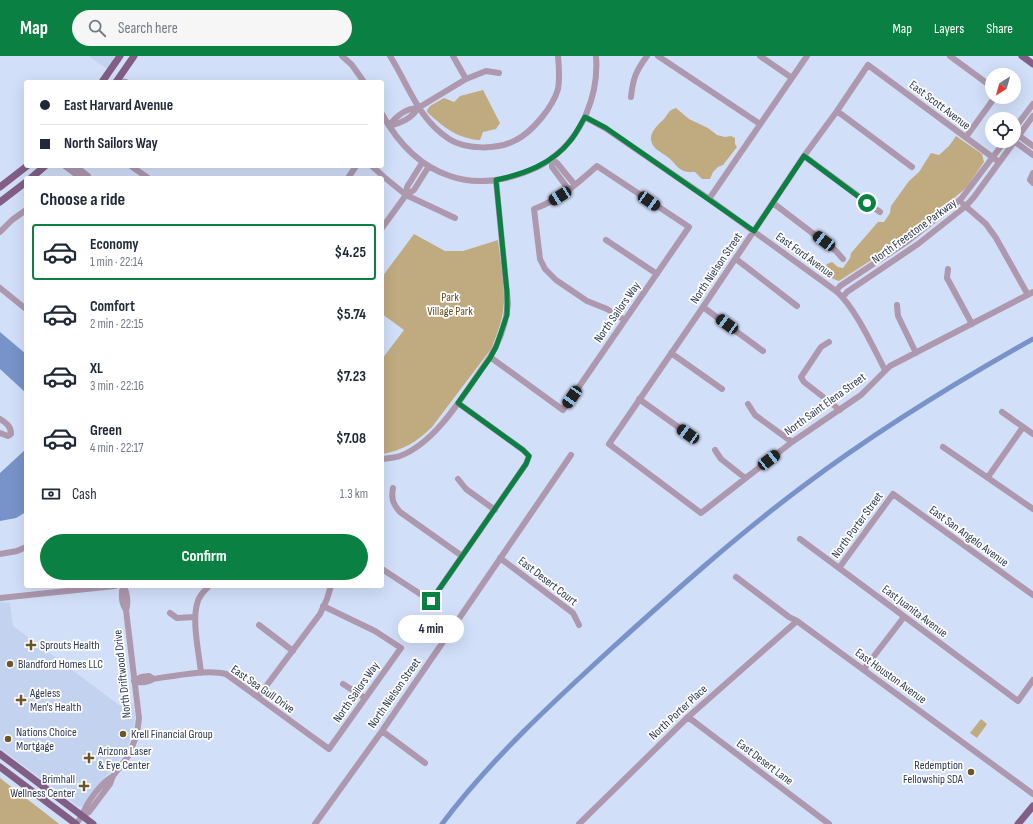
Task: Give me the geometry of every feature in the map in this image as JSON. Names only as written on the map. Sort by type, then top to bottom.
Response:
[{"type":"main road","points":[[103,80],[120,56]]},
{"type":"main road","points":[[118,80],[134,56]]},
{"type":"main road","points":[[1022,56],[1033,64]]},
{"type":"main road","points":[[0,187],[24,168]]},
{"type":"main road","points":[[33,176],[43,168]]},
{"type":"main road","points":[[0,202],[24,184]]},
{"type":"main road","points":[[0,754],[78,821]]},
{"type":"main road","points":[[0,767],[78,821],[93,824]]},
{"type":"main road","points":[[1018,824],[1033,806]]},
{"type":"street","points":[[342,56],[362,80]]},
{"type":"street","points":[[390,56],[418,108],[432,126],[450,140],[470,146],[491,148],[516,140],[533,127],[549,110],[558,89],[558,56]]},
{"type":"street","points":[[453,56],[466,79]]},
{"type":"street","points":[[384,117],[405,148],[422,163],[450,176],[465,180],[488,181],[519,175],[552,159],[570,142],[585,117],[594,90],[596,56]]},
{"type":"street","points":[[631,97],[633,80],[637,70],[647,56]]},
{"type":"street","points":[[658,56],[760,124]]},
{"type":"street","points":[[760,56],[792,78]]},
{"type":"street","points":[[709,199],[807,56]]},
{"type":"street","points":[[950,56],[985,82]]},
{"type":"street","name":"North Nielson Street","points":[[701,513],[609,444],[736,259],[804,156],[837,112],[868,65]]},
{"type":"street","name":"East Scott Avenue","points":[[868,65],[1000,162]]},
{"type":"street","points":[[389,126],[394,119],[411,108],[418,108],[466,79],[486,71],[499,73]]},
{"type":"street","points":[[966,137],[990,104]]},
{"type":"street","name":"North Freestone Parkway","points":[[1021,124],[1033,104]]},
{"type":"street","points":[[837,112],[912,167]]},
{"type":"street","name":"North Freestone Parkway","points":[[1021,127],[1033,116]]},
{"type":"street","name":"East Ford Avenue","points":[[585,117],[606,128],[709,199],[836,291],[843,297],[853,311],[885,370]]},
{"type":"street","points":[[1021,136],[1033,146]]},
{"type":"street","points":[[1021,146],[1033,155]]},
{"type":"street","name":"North Freestone Parkway","points":[[836,291],[840,286],[908,241],[966,194],[1000,148]]},
{"type":"street","name":"North Freestone Parkway","points":[[843,297],[847,292],[918,244],[966,206],[1009,148]]},
{"type":"street","points":[[804,156],[880,212]]},
{"type":"street","points":[[552,159],[557,163],[575,186],[551,201],[534,209],[540,259],[546,269],[556,280],[587,301],[607,309],[625,320]]},
{"type":"street","points":[[552,159],[552,167],[569,190]]},
{"type":"street","points":[[406,196],[407,187],[422,163]]},
{"type":"street","points":[[384,225],[406,196],[414,190],[429,166]]},
{"type":"street","name":"North Sailors Way","points":[[490,358],[563,410],[689,227],[597,166],[575,186]]},
{"type":"street","points":[[68,168],[78,176]]},
{"type":"street","points":[[77,168],[88,176]]},
{"type":"street","points":[[135,168],[145,176]]},
{"type":"street","points":[[374,168],[383,176]]},
{"type":"street","points":[[1032,182],[1033,173]]},
{"type":"street","points":[[384,177],[406,196],[455,218]]},
{"type":"street","points":[[384,459],[400,456],[419,446],[435,432],[490,358],[500,338],[507,315],[508,304],[496,180]]},
{"type":"street","points":[[959,200],[986,224],[1031,294]]},
{"type":"street","points":[[773,203],[836,251],[843,259]]},
{"type":"street","points":[[0,232],[12,220],[24,211]]},
{"type":"street","points":[[606,240],[657,274]]},
{"type":"street","points":[[736,259],[796,306]]},
{"type":"street","points":[[948,269],[947,278],[972,324]]},
{"type":"street","points":[[0,288],[24,307]]},
{"type":"street","name":"North Saint Elena Street","points":[[701,513],[792,442],[861,395],[885,370],[1031,294]]},
{"type":"street","points":[[897,305],[898,316],[916,353]]},
{"type":"street","points":[[703,307],[762,350]]},
{"type":"street","points":[[829,342],[821,347],[801,377],[804,382],[840,410]]},
{"type":"street","points":[[671,353],[722,389]]},
{"type":"street","points":[[639,399],[688,434]]},
{"type":"street","points":[[384,570],[431,601],[526,464],[529,456],[523,450],[458,403]]},
{"type":"street","points":[[748,404],[755,415],[792,442]]},
{"type":"street","points":[[1002,412],[1033,434]]},
{"type":"street","points":[[0,419],[8,424],[11,434],[8,436],[0,432]]},
{"type":"street","points":[[988,477],[1023,427]]},
{"type":"street","points":[[943,447],[1033,509]]},
{"type":"street","points":[[715,450],[721,458],[745,478]]},
{"type":"street","name":"North Nielson Street","points":[[316,824],[382,731],[571,454]]},
{"type":"street","points":[[458,479],[466,489],[495,510]]},
{"type":"street","points":[[393,488],[391,498],[400,512],[462,556]]},
{"type":"street","name":"North Porter Street","points":[[839,568],[893,494]]},
{"type":"street","name":"East San Angelo Avenue","points":[[893,494],[1033,595]]},
{"type":"street","name":"East Juanita Avenue","points":[[800,539],[1018,701],[1033,680]]},
{"type":"street","points":[[0,554],[17,551],[24,548]]},
{"type":"street","name":"East Desert Court","points":[[500,558],[573,613],[579,625]]},
{"type":"street","name":"East Houston Avenue","points":[[736,577],[789,617],[797,621],[864,669],[1033,794]]},
{"type":"street","points":[[0,598],[96,588]]},
{"type":"street","name":"North Driftwood Drive","points":[[78,821],[93,797],[106,780],[113,776],[128,755],[137,734],[139,718],[126,610],[128,605],[124,588]]},
{"type":"street","points":[[201,673],[195,617],[197,603],[207,588]]},
{"type":"street","points":[[258,697],[320,614],[330,588]]},
{"type":"street","name":"North Sailors Way","points":[[323,606],[375,631],[400,648],[329,749]]},
{"type":"street","points":[[170,613],[177,618],[195,617]]},
{"type":"street","points":[[864,669],[904,617]]},
{"type":"street","name":"North Porter Place","points":[[581,823],[688,717],[797,621]]},
{"type":"street","points":[[259,625],[293,651]]},
{"type":"street","name":"East Sea Gull Drive","points":[[134,681],[141,677],[149,676],[153,679],[201,673],[220,672],[226,674],[329,749]]},
{"type":"street","points":[[343,684],[365,698]]},
{"type":"street","name":"East Desert Lane","points":[[688,717],[828,824]]},
{"type":"street","points":[[382,731],[425,763]]},
{"type":"shaded area","points":[[89,56],[115,56],[107,69]]},
{"type":"shaded area","points":[[0,602],[10,603],[13,626],[119,705],[133,703],[135,716],[134,726],[128,747],[83,806],[79,807],[0,748]]},
{"type":"green space","points":[[483,90],[500,123],[496,129],[483,132],[480,140],[458,135],[439,123],[427,112],[430,106],[444,98],[454,102],[460,96]]},
{"type":"green space","points":[[676,108],[689,119],[708,128],[717,135],[725,137],[731,136],[735,138],[735,144],[737,147],[723,165],[718,167],[713,172],[710,179],[702,179],[695,172],[686,172],[677,167],[669,158],[656,149],[651,141],[652,133],[657,126],[670,111]]},
{"type":"green space","points":[[956,136],[982,154],[984,162],[966,188],[910,235],[839,281],[823,275],[827,264],[832,262],[838,267],[843,268],[850,258],[851,253],[878,222],[884,222],[890,213],[891,206],[909,181],[919,172],[931,153],[939,155],[949,146]]},
{"type":"green space","name":"Park Village Park","points":[[414,234],[445,251],[463,251],[498,240],[504,299],[502,318],[491,349],[432,427],[409,445],[384,454],[384,356],[404,330],[384,315],[384,274]]},
{"type":"green space","points":[[981,719],[987,724],[977,738],[970,733]]},
{"type":"green space","points":[[0,778],[58,823],[59,824],[0,824]]},
{"type":"water","points":[[0,332],[24,352],[24,391],[0,369]]},
{"type":"water","points":[[24,451],[24,513],[16,518],[0,521],[0,473]]},
{"type":"waterway","points":[[442,824],[480,778],[544,711],[658,607],[777,506],[886,428],[973,373],[1033,339]]},
{"type":"place","name":"Sprouts Health","points":[[31,645]]},
{"type":"place","name":"Blandford Homes LLC","points":[[10,664]]},
{"type":"place","name":"Ageless Men's Health","points":[[21,700]]},
{"type":"place","name":"Krell Financial Group","points":[[123,734]]},
{"type":"place","name":"Nations Choice Mortgage","points":[[8,739]]},
{"type":"place","name":"Arizona Laser & Eye Center","points":[[89,758]]},
{"type":"place","name":"Redemption Fellowship SDA","points":[[971,772]]},
{"type":"place","name":"Brimhall Wellness Center","points":[[84,786]]},
{"type":"route","points":[[431,601],[495,510],[526,464],[529,456],[523,450],[458,403],[490,358],[500,338],[507,315],[508,304],[496,180],[519,175],[552,159],[570,142],[585,117],[606,128],[754,231],[804,156],[867,203]]}]
